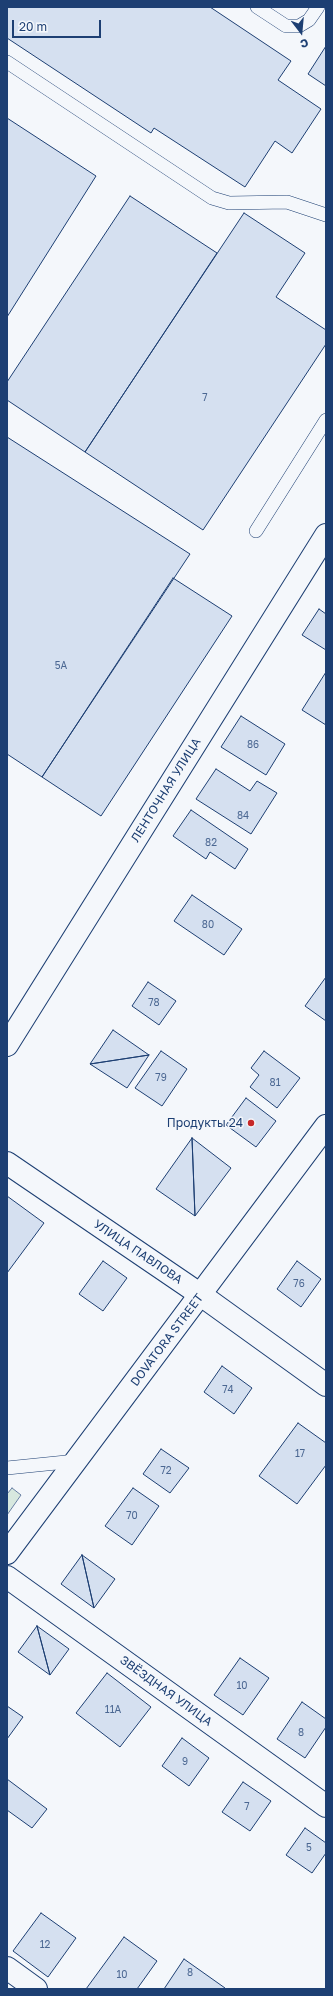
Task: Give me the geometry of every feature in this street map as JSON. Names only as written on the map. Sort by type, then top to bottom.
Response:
[{"type":"street","name":"ЛЕНТОЧНАЯ УЛИЦА","points":[[7,1045],[326,535]]},
{"type":"street","name":"DOVATORA STREET","points":[[7,1553],[326,1126]]},
{"type":"street","name":"УЛИЦА ПАВЛОВА","points":[[7,1163],[201,1295],[326,1385]]},
{"type":"street","name":"ЗВЁЗДНАЯ УЛИЦА","points":[[7,1577],[326,1806]]},
{"type":"street","points":[[7,1968],[36,1989]]},
{"type":"lane","points":[[257,7],[286,26],[299,26],[309,20],[318,7]]},
{"type":"lane","points":[[7,62],[212,198],[229,203],[287,202],[326,215]]},
{"type":"lane","points":[[256,530],[326,420]]},
{"type":"lane","points":[[7,1468],[76,1461]]},
{"type":"shaded area","points":[[12,1488],[21,1495],[7,1515],[7,1494]]},
{"type":"building","points":[[7,7],[210,7],[291,61],[278,80],[321,109],[292,153],[275,141],[245,187],[154,128],[151,133],[7,38]]},
{"type":"building","points":[[326,46],[326,86],[308,74]]},
{"type":"building","points":[[7,118],[96,176],[7,317]]},
{"type":"building","points":[[130,196],[217,253],[85,452],[7,400],[7,382]]},
{"type":"building","points":[[244,213],[305,253],[276,297],[326,330],[326,344],[203,530],[85,452]]},
{"type":"building","points":[[7,437],[190,554],[42,777],[7,754]]},
{"type":"building","points":[[173,578],[232,616],[101,816],[42,777]]},
{"type":"building","points":[[319,609],[326,614],[326,650],[302,635]]},
{"type":"building","points":[[326,672],[326,725],[302,710]]},
{"type":"building","points":[[241,716],[285,744],[266,775],[221,747]]},
{"type":"building","points":[[216,769],[250,791],[257,781],[277,793],[251,834],[196,799]]},
{"type":"building","points":[[191,810],[248,849],[235,869],[210,852],[206,859],[173,836]]},
{"type":"building","points":[[192,895],[242,929],[224,955],[174,921]]},
{"type":"building","points":[[326,977],[326,1021],[305,1006]]},
{"type":"building","points":[[148,982],[176,1001],[159,1025],[132,1006]]},
{"type":"building","points":[[113,1030],[149,1055],[90,1064]]},
{"type":"building","points":[[161,1051],[187,1069],[162,1106],[135,1088]]},
{"type":"building","points":[[264,1051],[300,1078],[277,1108],[250,1087],[259,1075],[251,1068]]},
{"type":"building","points":[[149,1055],[127,1088],[90,1064]]},
{"type":"building","name":"Продукты 24","points":[[246,1098],[276,1121],[256,1147],[226,1125]]},
{"type":"building","points":[[192,1138],[231,1168],[195,1216]]},
{"type":"building","points":[[192,1138],[195,1216],[156,1189]]},
{"type":"building","points":[[7,1196],[44,1223],[7,1273]]},
{"type":"building","points":[[103,1261],[127,1278],[103,1311],[79,1294]]},
{"type":"building","points":[[297,1261],[321,1279],[301,1307],[277,1289]]},
{"type":"building","points":[[222,1366],[252,1388],[234,1414],[204,1392]]},
{"type":"building","points":[[298,1423],[326,1443],[326,1465],[297,1504],[259,1476]]},
{"type":"building","points":[[161,1449],[189,1468],[170,1493],[143,1474]]},
{"type":"building","points":[[133,1488],[159,1506],[132,1545],[105,1526]]},
{"type":"building","points":[[82,1555],[94,1608],[61,1584]]},
{"type":"building","points":[[82,1555],[115,1579],[94,1608]]},
{"type":"building","points":[[37,1626],[50,1675],[18,1652]]},
{"type":"building","points":[[37,1626],[69,1649],[50,1675]]},
{"type":"building","points":[[240,1658],[269,1678],[243,1715],[214,1695]]},
{"type":"building","points":[[107,1673],[151,1707],[120,1747],[76,1713]]},
{"type":"building","points":[[302,1702],[326,1719],[326,1727],[305,1758],[277,1739]]},
{"type":"building","points":[[7,1706],[23,1717],[7,1739]]},
{"type":"building","points":[[182,1738],[209,1758],[189,1786],[162,1766]]},
{"type":"building","points":[[7,1779],[47,1809],[32,1828],[7,1810]]},
{"type":"building","points":[[243,1782],[271,1801],[250,1831],[222,1812]]},
{"type":"building","points":[[305,1828],[326,1843],[326,1853],[312,1873],[286,1855]]},
{"type":"building","points":[[41,1913],[76,1938],[48,1977],[13,1951]]},
{"type":"building","points":[[124,1937],[157,1961],[137,1989],[86,1989]]},
{"type":"building","points":[[184,1959],[225,1988],[164,1989]]},
{"type":"place","name":"Продукты 24","points":[[251,1123]]}]
